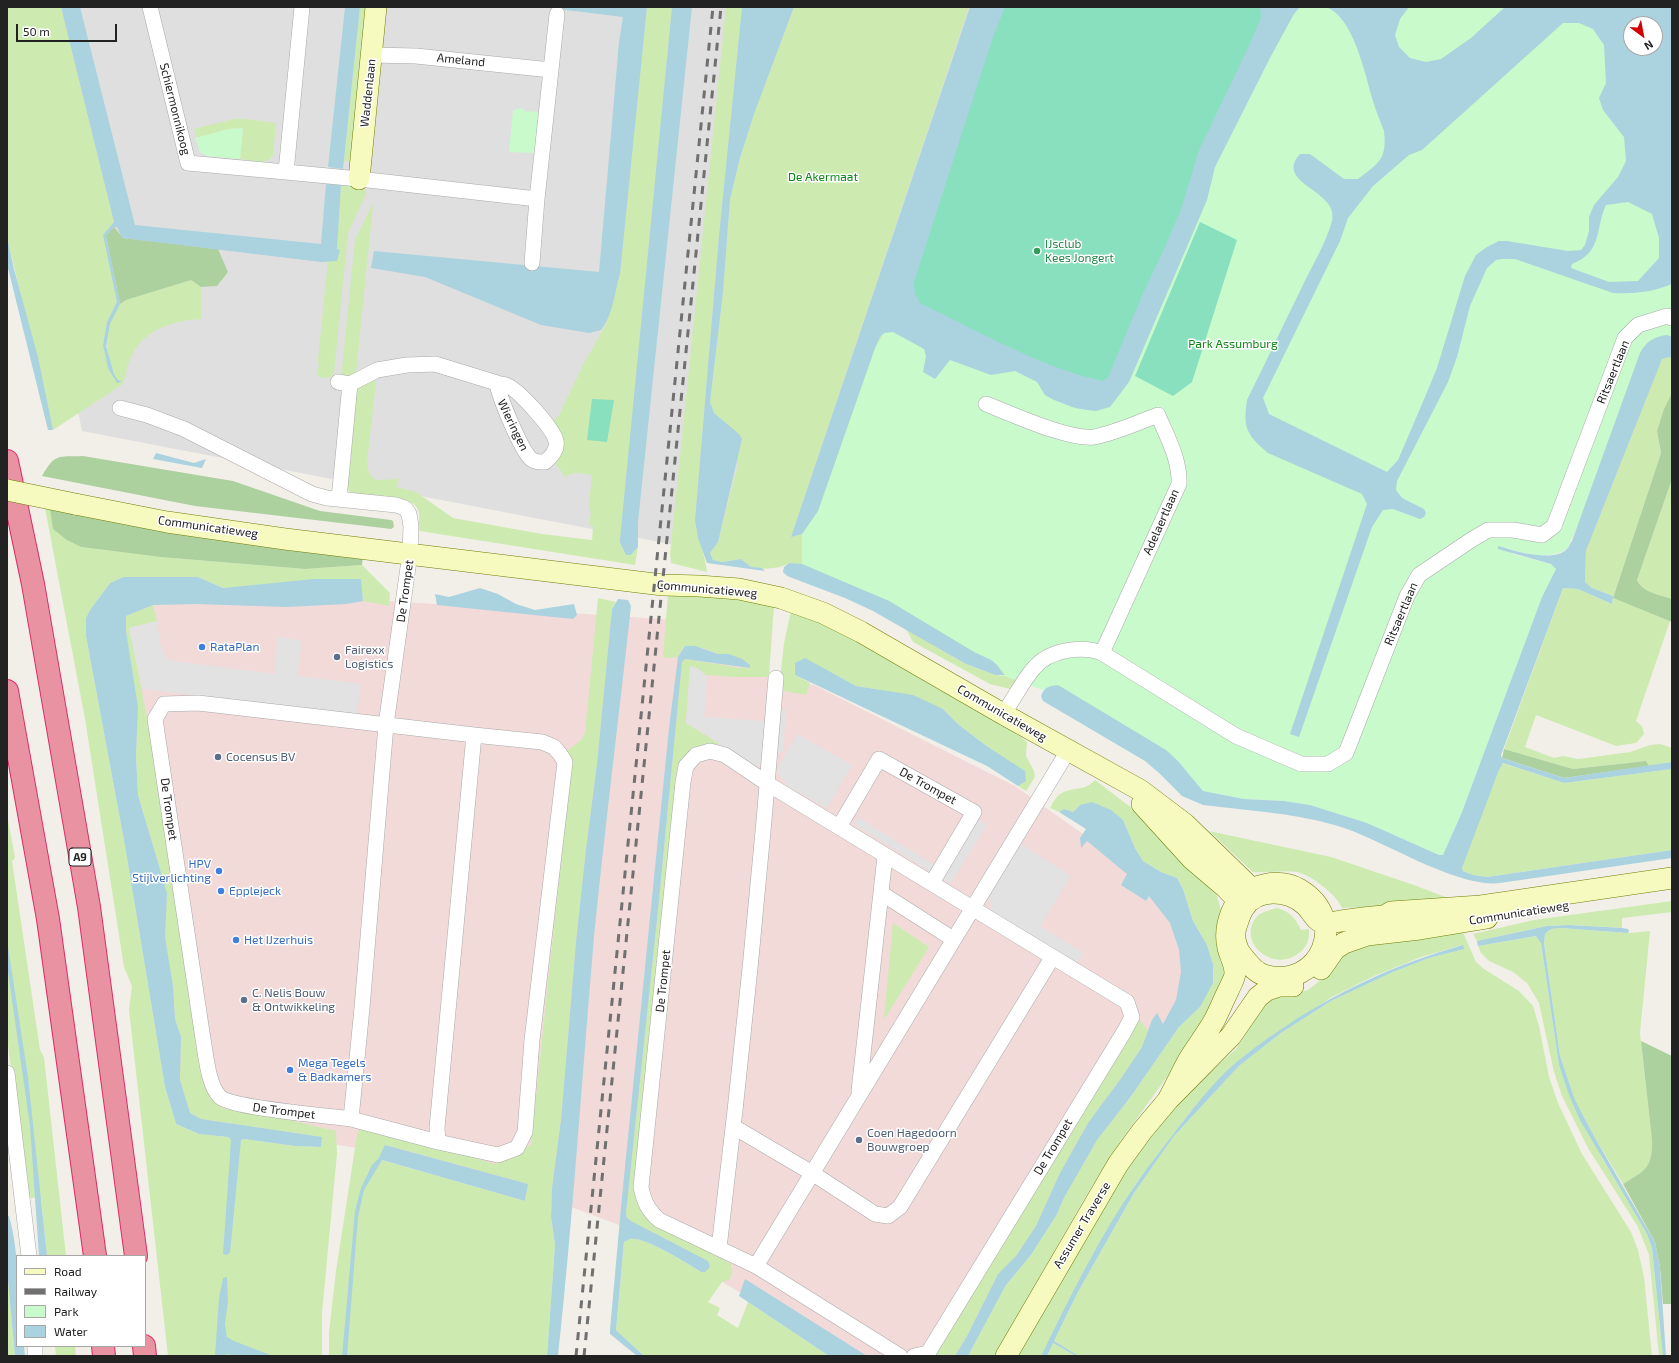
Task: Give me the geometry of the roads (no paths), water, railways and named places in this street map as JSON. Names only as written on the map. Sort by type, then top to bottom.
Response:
[{"type":"highway","name":"A9","points":[[7,461],[33,584],[89,907],[136,1255]]},
{"type":"highway","points":[[7,691],[48,919],[95,1255]]},
{"type":"main road","name":"Waddenlaan","points":[[359,179],[376,7]]},
{"type":"main road","name":"Communicatieweg","points":[[7,490],[167,522],[285,539],[410,553],[654,584],[739,590],[781,598],[823,613],[861,632],[1068,751],[1140,790],[1185,824],[1242,902]]},
{"type":"main road","name":"Communicatieweg","points":[[1106,771],[1145,806],[1192,859],[1195,865],[1242,902]]},
{"type":"main road","name":"Communicatieweg","points":[[1323,924],[1340,914],[1384,909],[1391,912],[1481,906],[1672,878]]},
{"type":"main road","points":[[1280,883],[1295,887],[1308,894],[1323,924],[1322,952],[1313,963],[1304,970],[1290,976],[1250,972],[1233,961],[1228,948],[1227,933],[1229,919],[1242,902],[1266,884],[1280,883]]},
{"type":"main road","name":"Communicatieweg","points":[[1310,978],[1322,969],[1335,949],[1344,943],[1367,935],[1420,929],[1564,905],[1672,892]]},
{"type":"main road","name":"Communicatieweg","points":[[1323,924],[1367,935]]},
{"type":"main road","name":"Assumer Traverse","points":[[1168,1100],[1188,1060],[1250,972]]},
{"type":"main road","name":"Assumer Traverse","points":[[1224,1041],[1250,972]]},
{"type":"main road","name":"Assumer Traverse","points":[[1006,1356],[1118,1164],[1168,1100],[1224,1041],[1231,1036],[1258,997],[1267,990],[1279,986],[1295,986],[1310,978]]},
{"type":"street","name":"Schiermonnikoog","points":[[150,7],[188,163],[359,179]]},
{"type":"street","points":[[286,172],[302,7]]},
{"type":"street","points":[[532,263],[537,200],[557,14]]},
{"type":"street","name":"Ameland","points":[[372,55],[416,56],[551,70]]},
{"type":"street","points":[[359,179],[537,200]]},
{"type":"street","name":"Ritsaertlaan","points":[[1102,653],[1236,736],[1301,764],[1328,764],[1346,753],[1407,596],[1419,575],[1488,530],[1513,530],[1542,535],[1554,526],[1625,338],[1638,325],[1667,316],[1672,318]]},
{"type":"street","name":"Wieringen","points":[[339,499],[344,383],[377,370],[408,365],[435,364],[507,385],[535,409],[553,434],[556,442],[555,450],[546,462],[537,462],[530,458],[510,422],[496,383]]},
{"type":"street","name":"Adelaertlaan","points":[[986,404],[1074,437],[1092,437],[1104,434],[1158,415],[1178,460],[1180,472],[1179,484],[1102,653]]},
{"type":"street","points":[[120,408],[147,415],[184,429],[312,494],[326,498],[396,505],[404,508],[409,514],[411,520],[410,553]]},
{"type":"street","name":"De Trompet","points":[[351,1119],[386,725],[410,553]]},
{"type":"street","points":[[1003,714],[1034,667],[1046,659],[1059,652],[1074,649],[1085,648],[1102,653]]},
{"type":"street","points":[[719,1248],[734,1127],[768,784],[776,678]]},
{"type":"street","name":"De Trompet","points":[[198,703],[386,725],[542,742],[554,747],[565,762],[532,1040],[525,1132],[517,1148],[498,1155],[438,1142],[351,1119],[248,1106],[220,1098],[212,1085],[187,940],[155,719],[164,704],[198,703]]},
{"type":"street","points":[[438,1142],[437,1128],[474,735]]},
{"type":"street","name":"De Trompet","points":[[900,1356],[756,1266],[659,1220],[650,1212],[643,1200],[641,1187],[683,790],[686,766],[696,755],[710,751],[725,755],[768,784],[885,856],[1127,1002],[1132,1017],[928,1353],[914,1356]]},
{"type":"street","points":[[756,1266],[1068,751]]},
{"type":"street","name":"De Trompet","points":[[839,827],[879,759],[974,812],[932,883]]},
{"type":"street","points":[[859,1095],[885,856]]},
{"type":"street","points":[[881,893],[953,939]]},
{"type":"street","points":[[734,1127],[812,1173],[875,1214],[888,1216],[900,1207],[1052,958]]},
{"type":"street","points":[[7,1073],[29,1255]]},
{"type":"water","points":[[61,7],[80,7],[135,225],[321,244],[326,184],[341,185],[337,249],[340,250],[337,261],[321,262],[122,238],[117,227],[114,227],[106,236],[120,304],[110,324],[106,346],[114,374],[118,380],[121,381],[117,383],[108,368],[103,345],[107,322],[117,302],[103,235],[114,222]]},
{"type":"water","points":[[345,7],[360,7],[343,169],[328,167]]},
{"type":"water","points":[[541,7],[647,7],[620,274],[609,317],[601,330],[589,333],[541,325],[425,277],[371,268],[374,251],[599,272],[619,42],[623,17]]},
{"type":"water","points":[[672,7],[692,7],[638,522],[638,547],[631,555],[626,555],[620,543],[620,539]]},
{"type":"water","points":[[742,7],[794,7],[754,114],[740,158],[730,199],[723,292],[710,402],[714,413],[739,434],[742,439],[718,542],[710,553],[713,560],[722,562],[741,559],[751,567],[762,568],[765,571],[707,563],[698,538],[695,520],[719,236]]},
{"type":"water","points":[[970,7],[1005,7],[993,37],[914,282],[915,294],[920,303],[1033,358],[1080,375],[1103,381],[1108,377],[1144,291],[1181,209],[1199,150],[1248,48],[1261,17],[1260,7],[1300,7],[1294,14],[1271,56],[1215,167],[1207,200],[1129,382],[1110,407],[1096,411],[1075,408],[1045,395],[1037,382],[1015,371],[991,375],[950,360],[935,379],[923,372],[926,356],[924,349],[893,332],[884,333],[880,337],[875,348],[818,511],[802,534],[791,537]]},
{"type":"water","points":[[1326,7],[1409,7],[1400,19],[1395,35],[1399,47],[1410,58],[1426,62],[1441,59],[1471,38],[1505,7],[1672,7],[1672,284],[1643,292],[1613,293],[1515,259],[1496,260],[1487,268],[1470,306],[1457,357],[1448,382],[1397,481],[1396,490],[1402,498],[1424,509],[1426,513],[1424,517],[1420,519],[1393,509],[1383,510],[1372,527],[1299,737],[1290,734],[1367,504],[1362,494],[1268,453],[1255,441],[1248,430],[1246,424],[1246,410],[1247,400],[1323,245],[1332,221],[1332,210],[1327,202],[1300,180],[1295,173],[1294,164],[1300,154],[1310,154],[1344,179],[1358,179],[1377,164],[1383,154],[1385,140],[1384,131],[1374,105],[1357,48],[1344,22],[1336,13]],"holes":[[[1563,23],[1579,23],[1593,29],[1604,45],[1606,83],[1599,98],[1603,110],[1624,137],[1626,161],[1618,177],[1594,205],[1589,217],[1589,231],[1585,245],[1581,250],[1568,251],[1499,241],[1476,255],[1465,276],[1437,368],[1398,460],[1387,472],[1269,414],[1263,398],[1340,241],[1348,218],[1373,186],[1409,155],[1422,150]],[[1628,202],[1652,214],[1659,238],[1659,258],[1638,281],[1609,282],[1571,268],[1572,264],[1582,259],[1589,253],[1593,246],[1606,205]]]},
{"type":"water","points":[[7,237],[14,269],[38,357],[53,430],[48,430],[7,264]]},
{"type":"water","points":[[1667,335],[1672,337],[1672,358],[1669,357],[1662,359],[1586,551],[1585,582],[1592,588],[1613,596],[1612,604],[1578,589],[1563,588],[1501,755],[1502,758],[1564,778],[1672,762],[1672,769],[1564,783],[1503,763],[1462,868],[1463,871],[1473,875],[1487,877],[1672,850],[1672,858],[1500,883],[1483,883],[1463,878],[1422,863],[1361,835],[1327,823],[1274,813],[1203,805],[1182,796],[1145,761],[1043,701],[1041,696],[1045,689],[1058,685],[1166,750],[1178,761],[1203,791],[1244,799],[1284,801],[1310,805],[1367,823],[1439,855],[1443,855],[1462,812],[1542,597],[1556,569],[1551,564],[1498,549],[1498,546],[1523,553],[1544,556],[1561,553],[1568,548],[1572,541],[1640,353],[1645,345],[1651,340]]},
{"type":"water","points":[[156,453],[194,463],[206,459],[202,468],[153,459]]},
{"type":"water","points":[[789,563],[802,564],[889,601],[974,652],[991,660],[997,665],[1004,675],[995,675],[966,664],[873,611],[845,598],[787,576],[783,572],[784,567]]},
{"type":"water","points":[[123,577],[198,577],[223,588],[314,579],[361,579],[363,601],[347,604],[286,607],[197,604],[153,605],[126,616],[126,631],[138,707],[136,755],[138,795],[167,893],[165,937],[173,986],[175,1019],[181,1037],[180,1080],[190,1113],[201,1119],[322,1137],[321,1147],[295,1146],[244,1139],[241,1140],[230,1253],[226,1255],[223,1254],[231,1140],[228,1137],[199,1134],[176,1124],[165,1087],[125,846],[86,636],[86,618],[90,610],[110,583]]},
{"type":"water","points":[[480,588],[498,594],[516,604],[535,610],[574,604],[577,615],[573,619],[437,605],[435,594],[449,597]]},
{"type":"water","points":[[618,599],[628,600],[631,606],[594,937],[573,1199],[558,1356],[547,1356],[555,1245],[551,1217],[552,1188],[561,1120],[576,942],[597,764],[612,609]]},
{"type":"water","points":[[685,646],[695,646],[718,654],[729,654],[742,659],[750,665],[750,668],[685,659],[682,662],[626,1213],[627,1218],[631,1221],[708,1261],[710,1267],[705,1272],[701,1272],[666,1251],[645,1242],[637,1239],[630,1239],[624,1242],[616,1330],[644,1356],[637,1356],[610,1334],[610,1330],[669,728],[678,657]]},
{"type":"water","points":[[805,658],[856,686],[913,695],[943,709],[959,725],[988,747],[1025,771],[1026,781],[1018,786],[987,766],[795,675],[795,663]]},
{"type":"water","points":[[1092,802],[1111,810],[1123,820],[1135,848],[1143,861],[1161,872],[1177,878],[1183,889],[1193,921],[1207,945],[1213,964],[1213,983],[1200,1007],[1179,1027],[1132,1095],[1097,1140],[1065,1196],[1056,1216],[1031,1255],[1006,1285],[968,1356],[955,1356],[967,1336],[998,1274],[1016,1256],[1036,1226],[1060,1173],[1088,1123],[1142,1047],[1152,1020],[1157,1013],[1163,1024],[1176,1000],[1181,972],[1179,950],[1170,923],[1149,896],[1146,901],[1121,885],[1127,874],[1087,841],[1081,848],[1080,838],[1086,829],[1059,812],[1064,809],[1073,812],[1080,805]]},
{"type":"water","points":[[1569,925],[1622,928],[1628,929],[1629,931],[1628,933],[1561,928],[1551,929],[1545,934],[1544,943],[1560,1056],[1575,1100],[1595,1138],[1655,1242],[1660,1268],[1666,1356],[1663,1356],[1652,1248],[1647,1234],[1580,1120],[1569,1095],[1559,1065],[1541,943],[1536,936],[1478,946],[1477,941],[1547,926]]},
{"type":"water","points":[[7,940],[28,1077],[47,1255],[39,1255],[30,1126],[7,965]]},
{"type":"water","points":[[1463,945],[1464,949],[1429,958],[1393,972],[1331,1001],[1281,1033],[1239,1066],[1174,1136],[1134,1193],[1078,1292],[1054,1341],[1079,1356],[1076,1356],[1053,1343],[1047,1356],[1041,1356],[1086,1267],[1124,1202],[1185,1118],[1208,1090],[1233,1065],[1271,1036],[1321,1004],[1344,992],[1390,970]]},
{"type":"water","points":[[385,1145],[528,1184],[525,1201],[382,1160],[364,1190],[358,1217],[347,1356],[342,1356],[355,1211],[361,1188],[372,1165],[378,1159]]},
{"type":"water","points":[[7,1216],[9,1216],[16,1256],[16,1347],[24,1347],[25,1356],[15,1356],[7,1270]]},
{"type":"water","points":[[227,1277],[228,1301],[225,1324],[227,1337],[273,1356],[237,1356],[226,1354],[226,1356],[215,1356],[219,1298],[223,1278]]},
{"type":"water","points":[[745,1279],[867,1356],[829,1356],[739,1296]]},
{"type":"railway","points":[[576,1356],[713,7]]},
{"type":"railway","points":[[584,1356],[721,7]]},
{"type":"place","name":"IJsclub Kees Jongert","points":[[1037,251]]},
{"type":"place","name":"RataPlan","points":[[202,647]]},
{"type":"place","name":"Fairexx Logistics","points":[[337,657]]},
{"type":"place","name":"Cocensus BV","points":[[218,757]]},
{"type":"place","name":"HPV Stijlverlichting","points":[[219,871]]},
{"type":"place","name":"Epplejeck","points":[[221,891]]},
{"type":"place","name":"Het IJzerhuis","points":[[236,940]]},
{"type":"place","name":"C. Nelis Bouw & Ontwikkeling","points":[[244,1000]]},
{"type":"place","name":"Mega Tegels & Badkamers","points":[[290,1070]]},
{"type":"place","name":"Coen Hagedoorn Bouwgroep","points":[[859,1140]]},
{"type":"park label","name":"De Akermaat","points":[[823,177]]},
{"type":"park label","name":"Park Assumburg","points":[[1233,344]]}]
